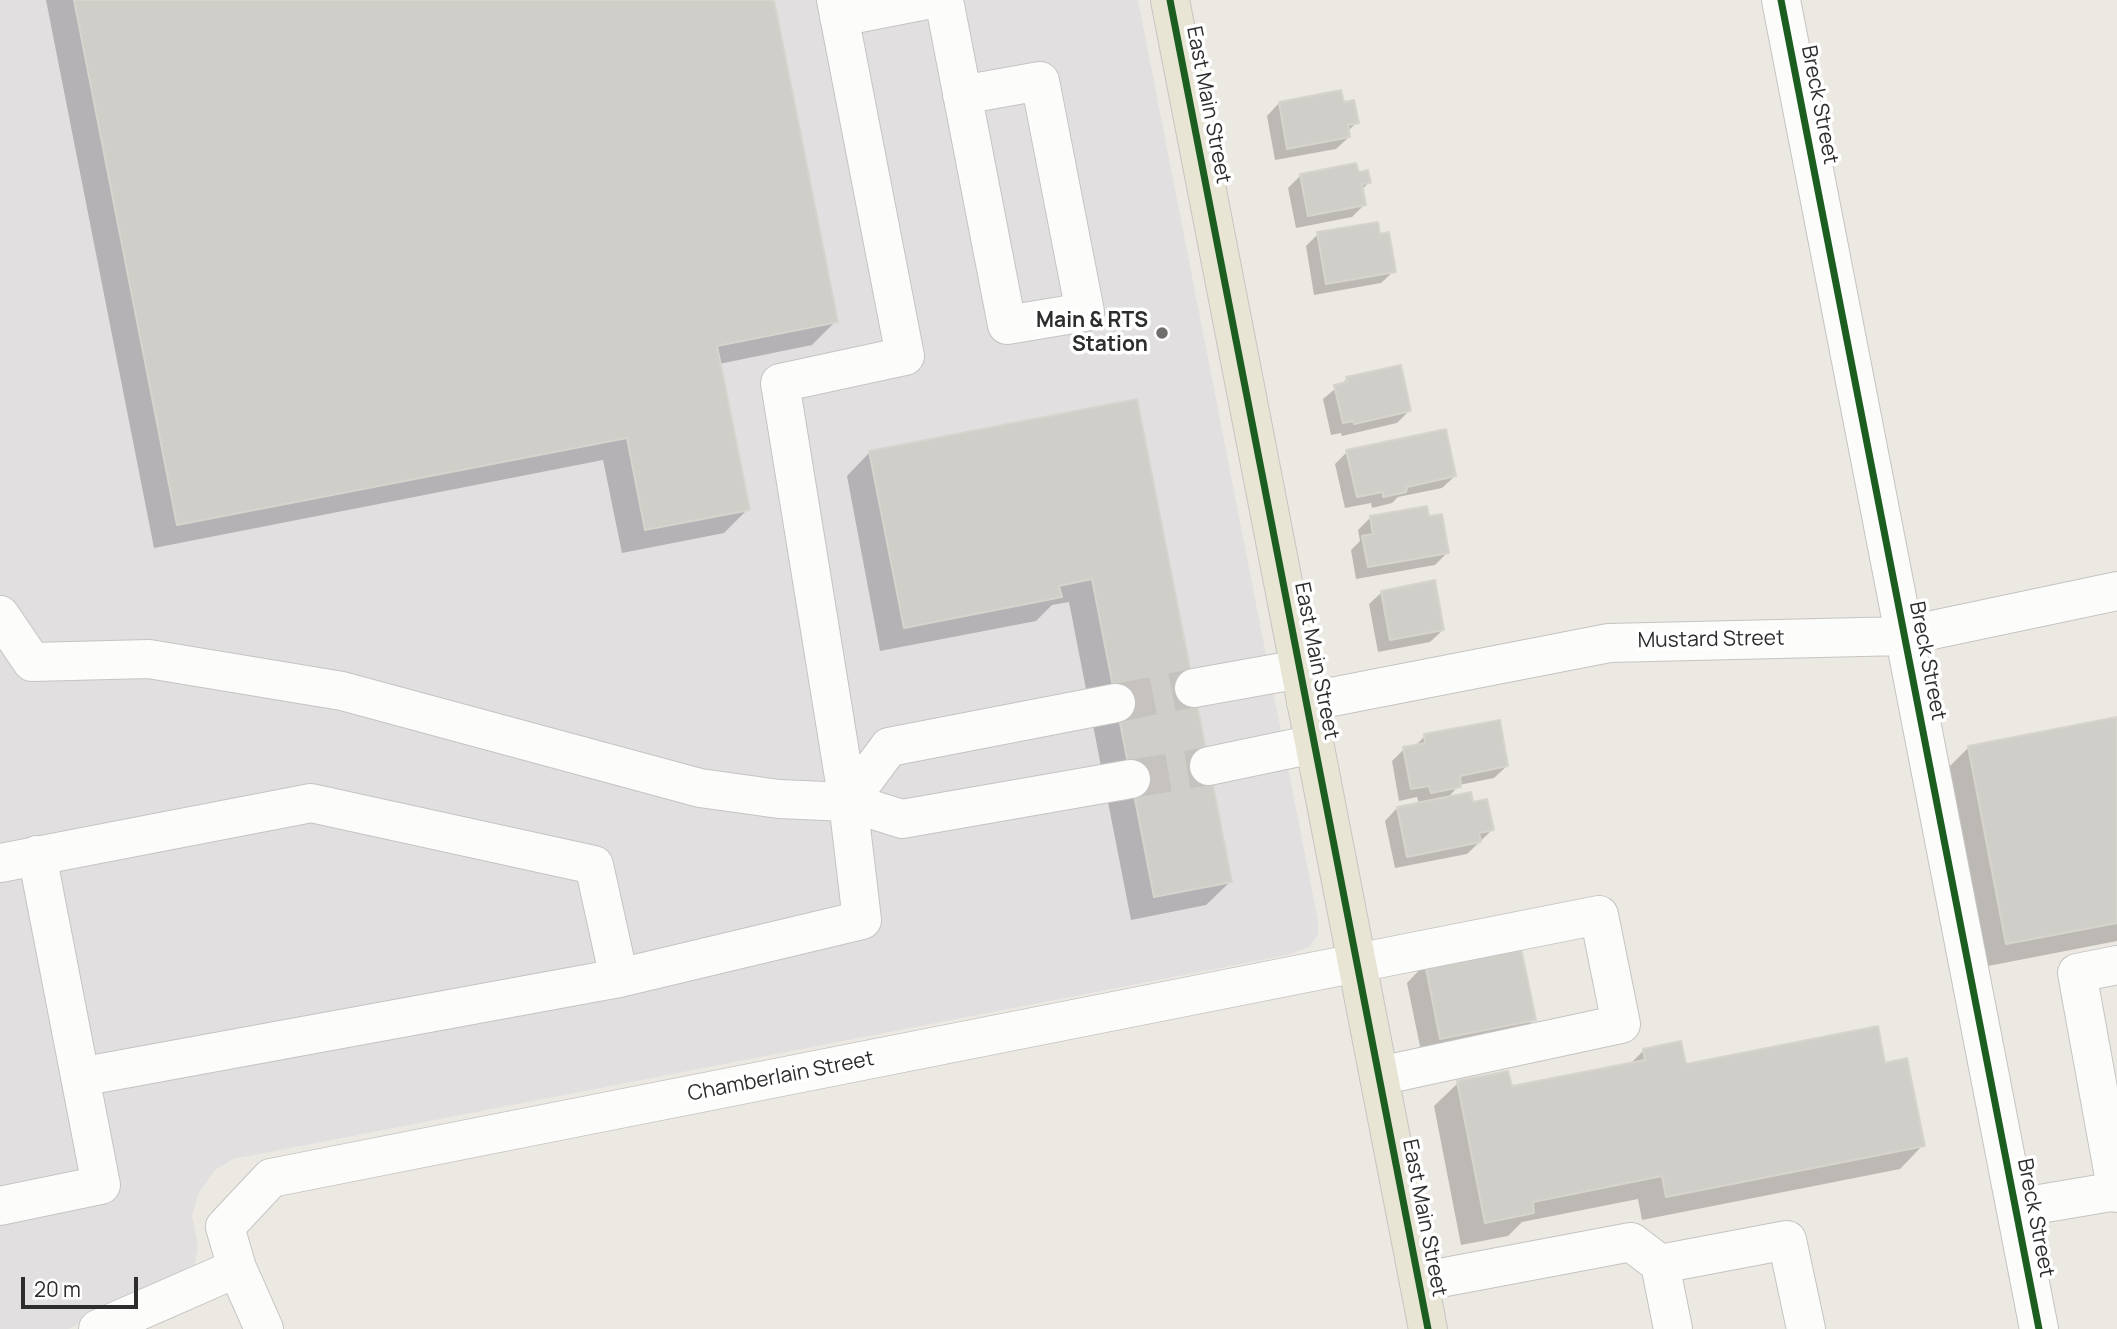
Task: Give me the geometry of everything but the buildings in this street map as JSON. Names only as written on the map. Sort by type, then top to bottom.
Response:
[{"type":"main road","name":"East Main Street","points":[[1170,0],[1428,1329]]},
{"type":"street","points":[[80,1077],[619,978],[862,920],[848,802],[780,383],[905,356],[837,8],[884,8],[926,0]]},
{"type":"street","points":[[944,0],[962,95],[1006,325],[1085,312],[1040,81],[962,95]]},
{"type":"street","name":"Breck Street","points":[[1782,0],[2039,1329]]},
{"type":"street","name":"Mustard Street","points":[[1194,688],[1303,685],[1609,643],[1904,636],[2117,591]]},
{"type":"street","points":[[0,615],[16,664],[149,659],[342,691],[700,788],[779,799],[848,802],[902,819],[1131,779]]},
{"type":"street","points":[[848,802],[889,747],[1116,703]]},
{"type":"street","points":[[1209,766],[1314,744]]},
{"type":"street","points":[[0,863],[311,803],[594,865],[619,978]]},
{"type":"street","points":[[0,1206],[101,1185],[37,855]]},
{"type":"street","name":"Chamberlain Street","points":[[237,1268],[225,1227],[271,1178],[1600,915],[1621,1024],[1379,1076]]},
{"type":"street","points":[[2016,1208],[2117,1192],[2077,973],[2117,965]]},
{"type":"street","points":[[1660,1264],[1787,1241],[1805,1329]]},
{"type":"street","points":[[1419,1282],[1631,1242],[1660,1264],[1673,1329]]},
{"type":"street","points":[[98,1329],[237,1268],[264,1329]]},
{"type":"shaded area","points":[[0,0],[1138,0],[1318,921],[1318,934],[1309,947],[1287,955],[233,1159],[215,1170],[199,1192],[192,1216],[198,1246],[195,1263],[183,1275],[68,1329],[0,1329]]},
{"type":"tunnel","points":[[1116,703],[1194,688]]},
{"type":"tunnel","points":[[1131,779],[1209,766]]},
{"type":"cycle path","points":[[1170,0],[1428,1329]]},
{"type":"cycle path","points":[[1781,0],[2039,1329]]},
{"type":"place","name":"Main & RTS Station","points":[[1162,333]]}]
